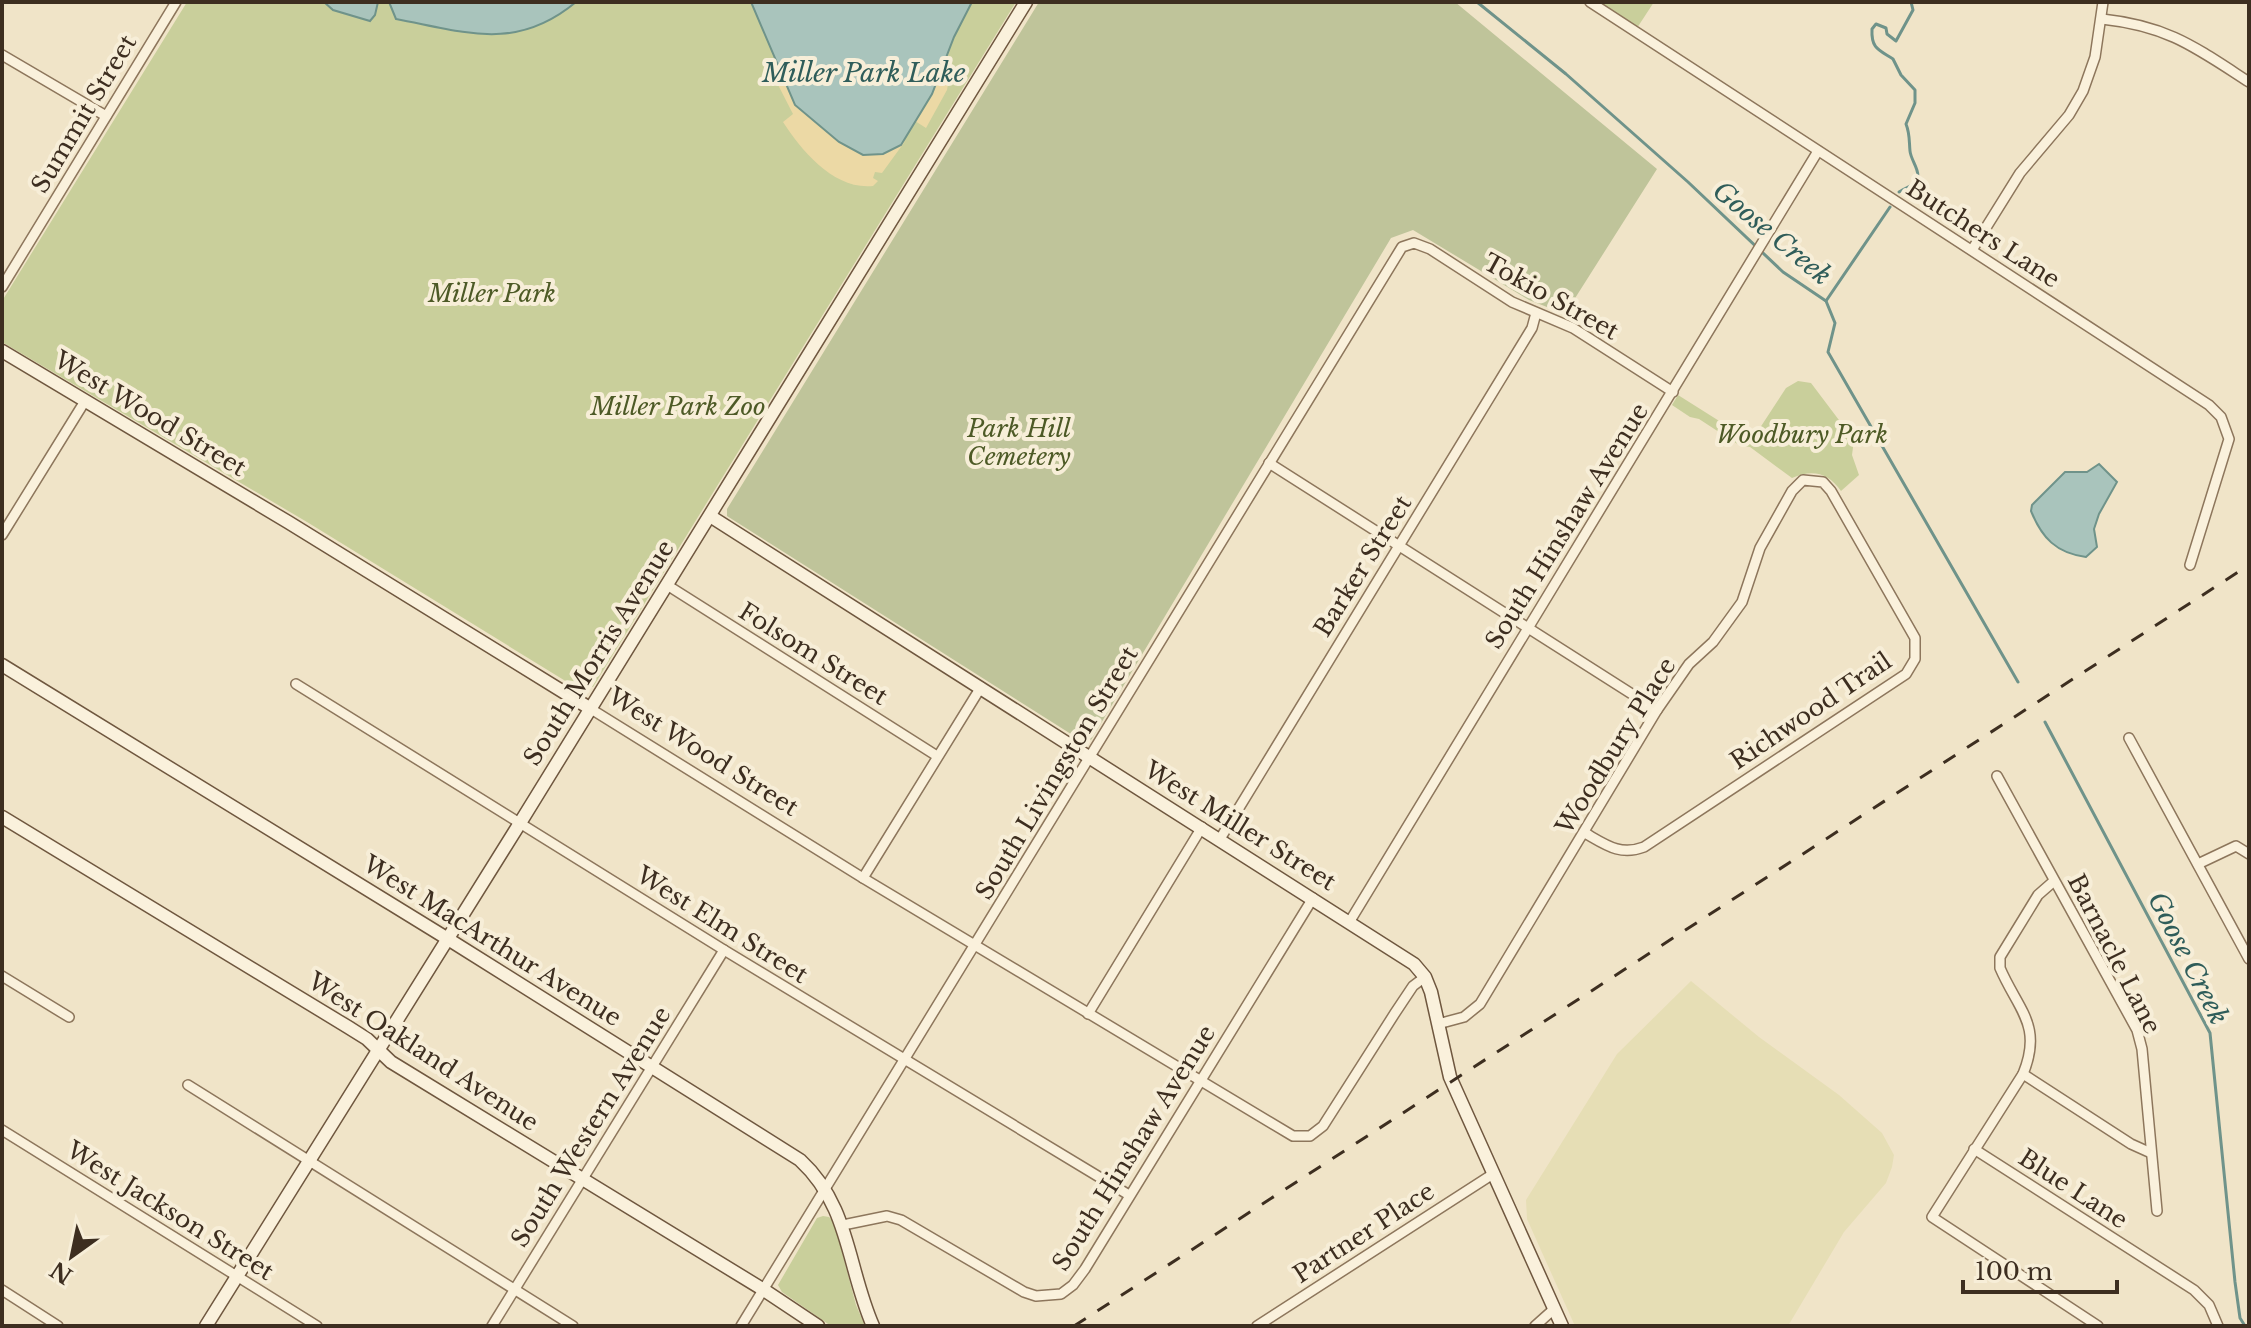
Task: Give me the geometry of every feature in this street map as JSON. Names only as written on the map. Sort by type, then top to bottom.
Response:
[{"type":"main road","name":"South Morris Avenue","points":[[206,1326],[591,709],[1026,2]]},
{"type":"main road","name":"West Wood Street","points":[[2,351],[514,659],[591,709]]},
{"type":"main road","name":"West Miller Street","points":[[710,516],[1409,959],[1425,977]]},
{"type":"main road","name":"West MacArthur Avenue","points":[[2,665],[782,1148],[815,1174],[826,1190],[843,1225],[860,1291],[873,1326]]},
{"type":"main road","name":"West Oakland Avenue","points":[[2,817],[348,1027],[391,1062],[818,1326]]},
{"type":"main road","points":[[1425,977],[1450,1077],[1562,1326]]},
{"type":"street","name":"Summit Street","points":[[2,287],[176,2]]},
{"type":"street","name":"Butchers Lane","points":[[1590,2],[2209,405],[2221,417],[2228,432],[2228,447],[2190,565]]},
{"type":"street","points":[[1972,250],[2020,173],[2076,105],[2095,57],[2103,2]]},
{"type":"street","points":[[2102,19],[2155,28],[2180,38],[2249,82]]},
{"type":"street","points":[[2,55],[106,116]]},
{"type":"street","name":"South Hinshaw Avenue","points":[[1350,921],[1818,151]]},
{"type":"street","name":"Tokio Street","points":[[1408,244],[1430,249],[1512,302],[1573,328],[1673,392]]},
{"type":"street","name":"South Livingston Street","points":[[741,1326],[1397,253],[1408,244]]},
{"type":"street","name":"Barker Street","points":[[1220,839],[1532,328],[1536,313]]},
{"type":"street","points":[[2,535],[85,401]]},
{"type":"street","points":[[1269,463],[1657,710]]},
{"type":"street","name":"Woodbury Place","points":[[1438,1024],[1464,1017],[1480,1004],[1657,710],[1689,664],[1713,642],[1742,602],[1760,548],[1792,491],[1803,480],[1813,480]]},
{"type":"street","name":"Richwood Trail","points":[[1585,833],[1618,852],[1644,847],[1906,674],[1915,659],[1915,638],[1831,491],[1823,482],[1813,480]]},
{"type":"street","name":"Folsom Street","points":[[667,585],[937,756]]},
{"type":"street","name":"West Elm Street","points":[[296,684],[724,950],[1129,1195]]},
{"type":"street","points":[[863,878],[981,687]]},
{"type":"street","name":"West Wood Street","points":[[591,709],[1281,1131],[1300,1137],[1310,1136],[1323,1126],[1413,986],[1425,977]]},
{"type":"street","points":[[2129,738],[2249,959]]},
{"type":"street","name":"Barnacle Lane","points":[[1997,776],[2137,1030],[2142,1049],[2157,1211]]},
{"type":"street","points":[[1088,1014],[1202,827]]},
{"type":"street","points":[[2198,864],[2236,846],[2249,854]]},
{"type":"street","points":[[2054,881],[2038,895],[2000,957],[2000,968],[2031,1034],[2030,1058],[2023,1074],[1932,1217],[2098,1326]]},
{"type":"street","name":"South Hinshaw Avenue","points":[[843,1225],[887,1216],[901,1220],[1024,1292],[1048,1297],[1061,1294],[1073,1285],[1313,898]]},
{"type":"street","name":"South Western Avenue","points":[[492,1326],[724,950]]},
{"type":"street","points":[[2,976],[69,1017]]},
{"type":"street","points":[[2023,1074],[2131,1144],[2151,1153]]},
{"type":"street","points":[[188,1085],[573,1326]]},
{"type":"street","name":"West Jackson Street","points":[[2,1130],[317,1326]]},
{"type":"street","name":"Blue Lane","points":[[1974,1149],[2194,1290],[2209,1305],[2218,1326]]},
{"type":"street","name":"Partner Place","points":[[1257,1326],[1493,1174]]},
{"type":"street","points":[[2,1290],[58,1326]]},
{"type":"street","points":[[1535,1326],[1554,1309]]},
{"type":"shaded area","points":[[1691,981],[1759,1037],[1839,1095],[1882,1133],[1894,1155],[1892,1167],[1886,1183],[1844,1232],[1788,1326],[1575,1326],[1527,1219],[1526,1200],[1617,1054]]},
{"type":"green space","name":"Miller Park","points":[[187,2],[1016,2],[593,687],[572,685],[307,522],[2,342],[2,301]]},
{"type":"green space","name":"Park Hill Cemetery","points":[[1039,2],[1455,2],[1657,169],[1565,314],[1529,300],[1413,230],[1391,238],[1091,740],[1082,741],[727,516],[727,509]]},
{"type":"green space","points":[[1600,2],[1654,2],[1637,28]]},
{"type":"green space","name":"Woodbury Park","points":[[1798,381],[1811,383],[1854,440],[1852,455],[1859,475],[1841,491],[1831,480],[1819,474],[1792,478],[1750,447],[1739,445],[1672,405],[1678,395],[1743,436],[1754,437],[1786,388]]},
{"type":"green space","points":[[823,1216],[834,1222],[856,1305],[865,1326],[831,1326],[782,1292],[778,1285],[817,1218]]},
{"type":"sand","points":[[944,63],[951,67],[947,90],[926,128],[915,121],[932,94]]},
{"type":"sand","points":[[781,74],[795,105],[839,142],[901,145],[906,140],[882,173],[875,172],[873,178],[878,181],[873,186],[859,186],[832,175],[800,145],[783,122],[793,114],[774,77]]},
{"type":"water","points":[[324,2],[378,2],[370,21],[333,10]]},
{"type":"water","points":[[389,2],[576,2],[554,18],[532,28],[489,34],[467,33],[396,19]]},
{"type":"water","name":"Miller Park Lake","points":[[751,2],[972,2],[954,37],[932,94],[901,145],[883,154],[863,155],[839,142],[795,105]]},
{"type":"water","points":[[2099,464],[2117,482],[2094,529],[2097,547],[2086,557],[2075,555],[2051,543],[2031,511],[2032,505],[2065,472],[2087,472]]},
{"type":"waterway","name":"Goose Creek","points":[[1477,2],[1566,74],[1688,182],[1783,272],[1826,301],[1835,323],[1828,352],[2018,682]]},
{"type":"waterway","points":[[1899,192],[1915,182],[1918,174],[1911,156],[1906,124],[1915,103],[1915,90],[1901,75],[1893,59],[1875,45],[1872,29],[1876,24],[1886,28],[1887,34],[1896,41],[1913,10],[1911,2]]},
{"type":"waterway","points":[[1826,301],[1890,207]]},
{"type":"waterway","name":"Goose Creek","points":[[2045,722],[2210,1033],[2235,1282],[2240,1318],[2245,1326]]},
{"type":"railway","points":[[1074,1326],[2249,565]]},
{"type":"park label","name":"Miller Park Zoo","points":[[678,407]]}]
